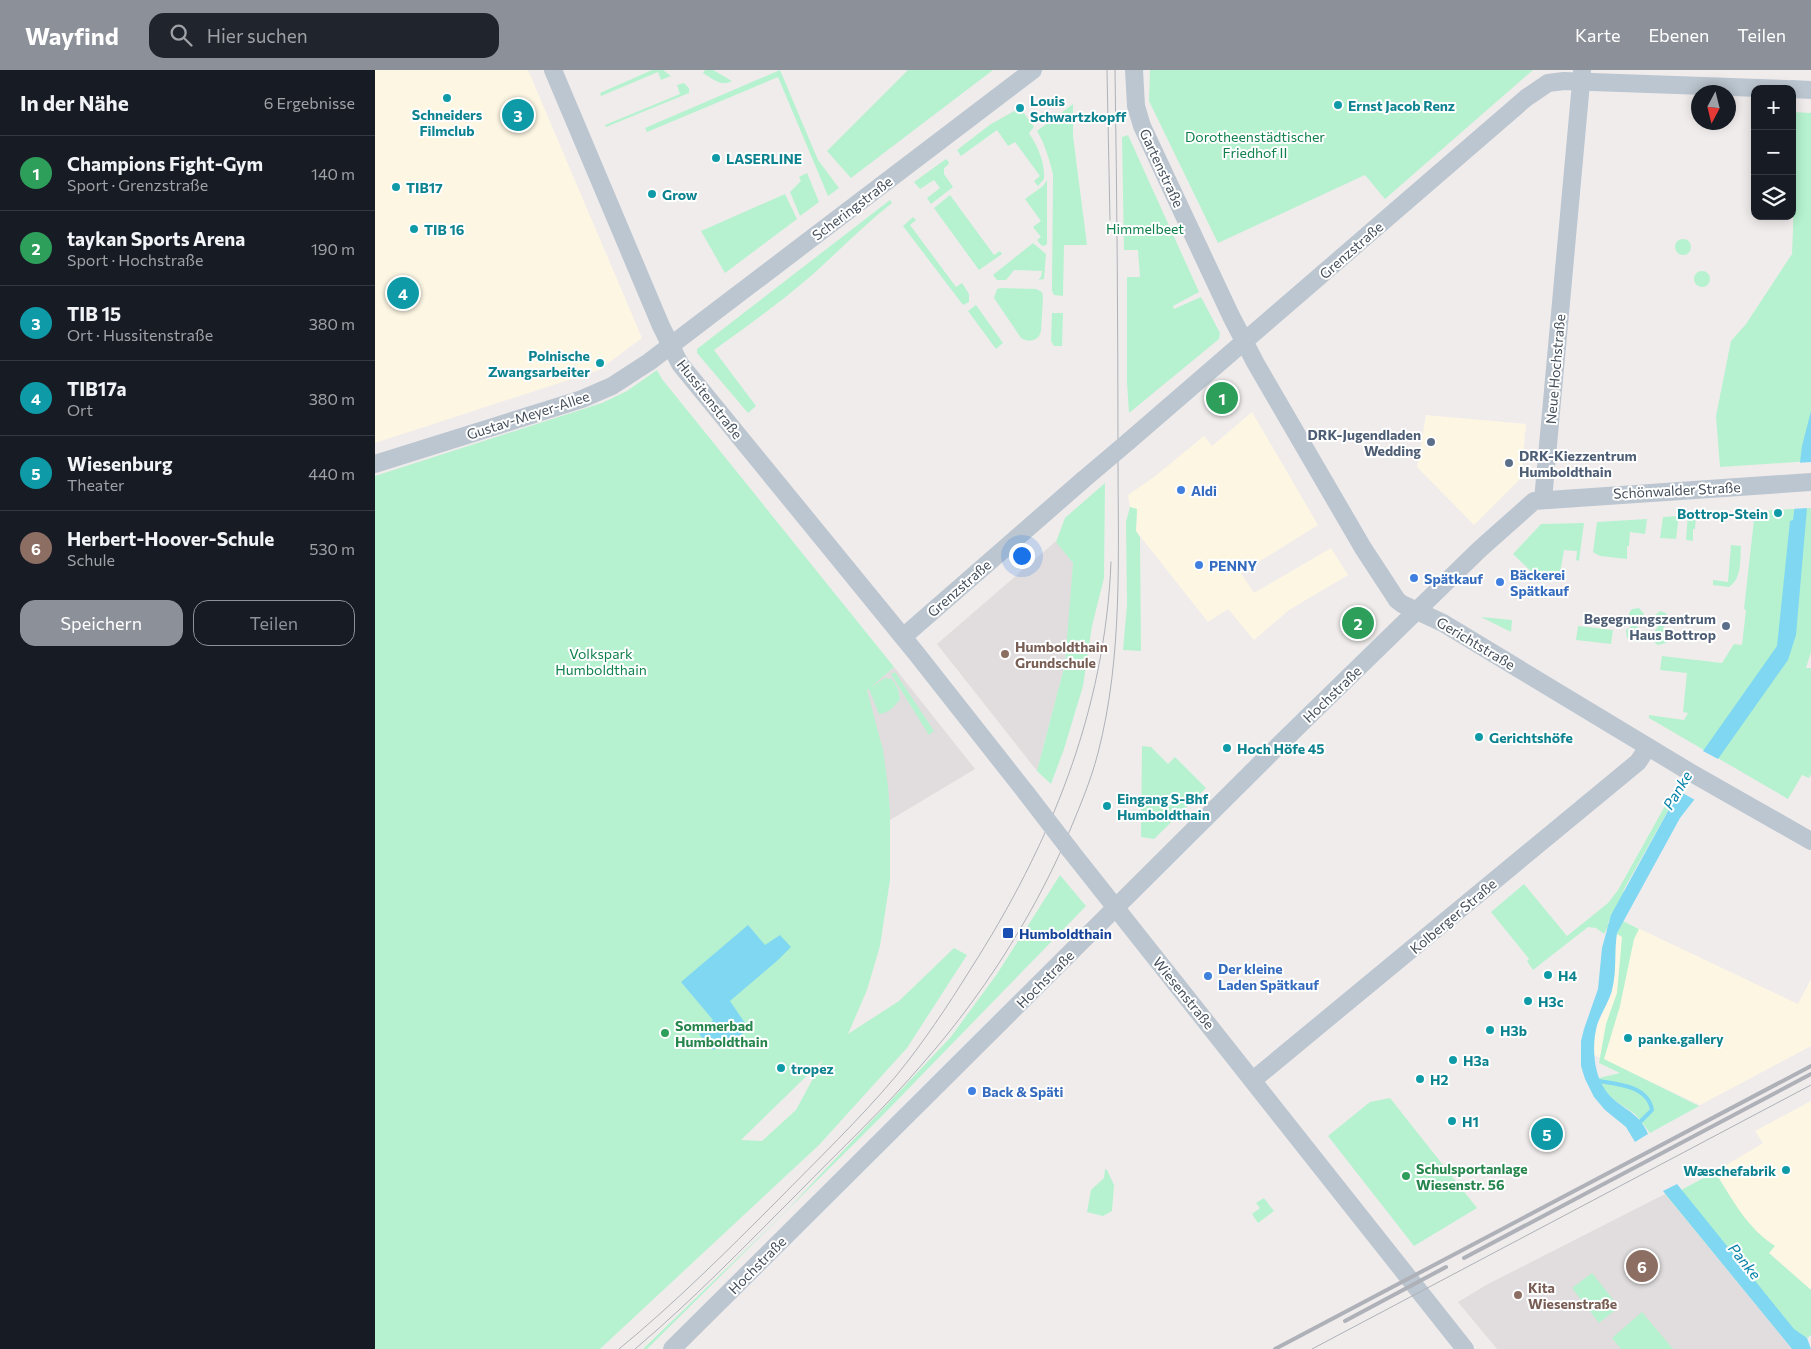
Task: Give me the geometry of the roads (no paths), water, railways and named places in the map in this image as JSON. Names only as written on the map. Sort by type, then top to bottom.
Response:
[{"type":"street","name":"Hussitenstraße","points":[[553,70],[661,326],[684,369],[903,637]]},
{"type":"street","name":"Scheringstraße","points":[[671,345],[1033,70]]},
{"type":"street","name":"Gartenstraße","points":[[1134,70],[1136,106],[1142,126],[1245,342]]},
{"type":"street","name":"Grenzstraße","points":[[903,637],[1531,94],[1548,83],[1582,76],[1751,87]]},
{"type":"street","name":"Neue Hochstraße","points":[[1543,500],[1582,76]]},
{"type":"street","points":[[1796,89],[1811,90]]},
{"type":"street","name":"Gerichtstraße","points":[[1245,342],[1314,464],[1397,600],[1443,623],[1688,771],[1811,841]]},
{"type":"street","name":"Gustav-Meyer-Allee","points":[[375,464],[582,399],[612,386],[671,345]]},
{"type":"street","name":"Schönwalder Straße","points":[[1543,500],[1811,482]]},
{"type":"street","points":[[1418,611],[1507,524],[1534,501],[1543,500]]},
{"type":"street","name":"Hochstraße","points":[[672,1349],[1281,743],[1418,611]]},
{"type":"street","name":"Wiesenstraße","points":[[903,637],[1465,1349]]},
{"type":"street","name":"Kolberger Straße","points":[[1253,1080],[1638,762],[1648,747]]},
{"type":"water","points":[[1811,411],[1811,485],[1807,508],[1796,635],[1788,660],[1718,759],[1694,800],[1680,818],[1617,933],[1614,983],[1597,1025],[1594,1040],[1595,1057],[1600,1081],[1604,1088],[1609,1095],[1639,1119],[1648,1134],[1635,1142],[1626,1127],[1605,1110],[1594,1097],[1581,1066],[1581,1041],[1598,989],[1602,948],[1611,915],[1679,791],[1703,751],[1777,646],[1790,521],[1793,520],[1802,446]]},
{"type":"water","points":[[748,925],[765,945],[780,935],[791,947],[730,1001],[749,1029],[735,1039],[733,1037],[713,1050],[699,1034],[713,1020],[681,982]]},
{"type":"water","points":[[1677,1184],[1794,1329],[1807,1338],[1811,1349],[1792,1349],[1663,1191]]},
{"type":"waterway","points":[[1598,1081],[1623,1085],[1645,1096],[1652,1110],[1639,1123]]},
{"type":"tram line","points":[[1107,70],[1110,220]]},
{"type":"tram line","points":[[635,1349],[718,1273],[862,1129],[894,1096],[945,1037],[1003,957],[1036,901],[1065,842],[1087,787],[1098,753],[1112,680],[1117,606],[1118,359],[1115,70]]},
{"type":"tram line","points":[[619,1349],[660,1314],[719,1258],[867,1108],[916,1051],[970,970],[999,923],[1025,875],[1048,826],[1068,775],[1085,724],[1098,671],[1107,617],[1111,562]]},
{"type":"tram line","points":[[1312,1349],[1811,1085]]},
{"type":"railway","points":[[1275,1349],[1811,1066]]},
{"type":"railway","points":[[1464,1258],[1811,1074]]},
{"type":"railway","points":[[1345,1321],[1446,1267]]},
{"type":"place","name":"Schneiders Filmclub","points":[[447,98]]},
{"type":"place","name":"Ernst Jacob Renz","points":[[1338,105]]},
{"type":"place","name":"Louis Schwartzkopff","points":[[1020,108]]},
{"type":"place","name":"TIB 15","points":[[518,115]]},
{"type":"place","name":"LASERLINE","points":[[716,158]]},
{"type":"place","name":"TIB17","points":[[396,187]]},
{"type":"place","name":"Grow","points":[[652,194]]},
{"type":"place","name":"TIB 16","points":[[414,229]]},
{"type":"place","name":"TIB17a","points":[[403,293]]},
{"type":"place","name":"Polnische Zwangsarbeiter","points":[[600,363]]},
{"type":"place","name":"Champions Fight-Gym","points":[[1222,398]]},
{"type":"place","name":"DRK-Jugendladen Wedding","points":[[1431,442]]},
{"type":"place","name":"DRK-Kiezzentrum Humboldthain","points":[[1509,463]]},
{"type":"place","name":"Aldi","points":[[1181,490]]},
{"type":"place","name":"Bottrop-Stein","points":[[1778,513]]},
{"type":"place","name":"PENNY","points":[[1199,565]]},
{"type":"place","name":"Spätkauf","points":[[1414,578]]},
{"type":"place","name":"Bäckerei Spätkauf","points":[[1500,582]]},
{"type":"place","name":"taykan Sports Arena","points":[[1358,623]]},
{"type":"place","name":"Begegnungszentrum Haus Bottrop","points":[[1726,626]]},
{"type":"place","name":"Humboldthain Grundschule","points":[[1005,654]]},
{"type":"place","name":"Gerichtshöfe","points":[[1479,737]]},
{"type":"place","name":"Hoch Höfe 45","points":[[1227,748]]},
{"type":"place","name":"Eingang S-Bhf Humboldthain","points":[[1107,806]]},
{"type":"place","name":"Humboldthain","points":[[1008,933]]},
{"type":"place","name":"H4","points":[[1548,975]]},
{"type":"place","name":"Der kleine Laden Spätkauf","points":[[1208,976]]},
{"type":"place","name":"H3c","points":[[1528,1001]]},
{"type":"place","name":"H3b","points":[[1490,1030]]},
{"type":"place","name":"Sommerbad Humboldthain","points":[[665,1033]]},
{"type":"place","name":"panke.gallery","points":[[1628,1038]]},
{"type":"place","name":"H3a","points":[[1453,1060]]},
{"type":"place","name":"tropez","points":[[781,1068]]},
{"type":"place","name":"H2","points":[[1420,1079]]},
{"type":"place","name":"Back & Späti","points":[[972,1091]]},
{"type":"place","name":"H1","points":[[1452,1121]]},
{"type":"place","name":"Wiesenburg","points":[[1547,1134]]},
{"type":"place","name":"Wæschefabrik","points":[[1786,1170]]},
{"type":"place","name":"Schulsportanlage Wiesenstr. 56","points":[[1406,1176]]},
{"type":"place","name":"Herbert-Hoover-Schule","points":[[1642,1266]]},
{"type":"place","name":"Kita Wiesenstraße","points":[[1518,1295]]},
{"type":"park label","name":"Dorotheenstädtischer Friedhof II","points":[[1255,144]]},
{"type":"park label","name":"Himmelbeet","points":[[1145,228]]},
{"type":"park label","name":"Volkspark Humboldthain","points":[[601,662]]},
{"type":"water label","name":"Panke","points":[[1677,790]]},
{"type":"water label","name":"Panke","points":[[1745,1261]]}]
